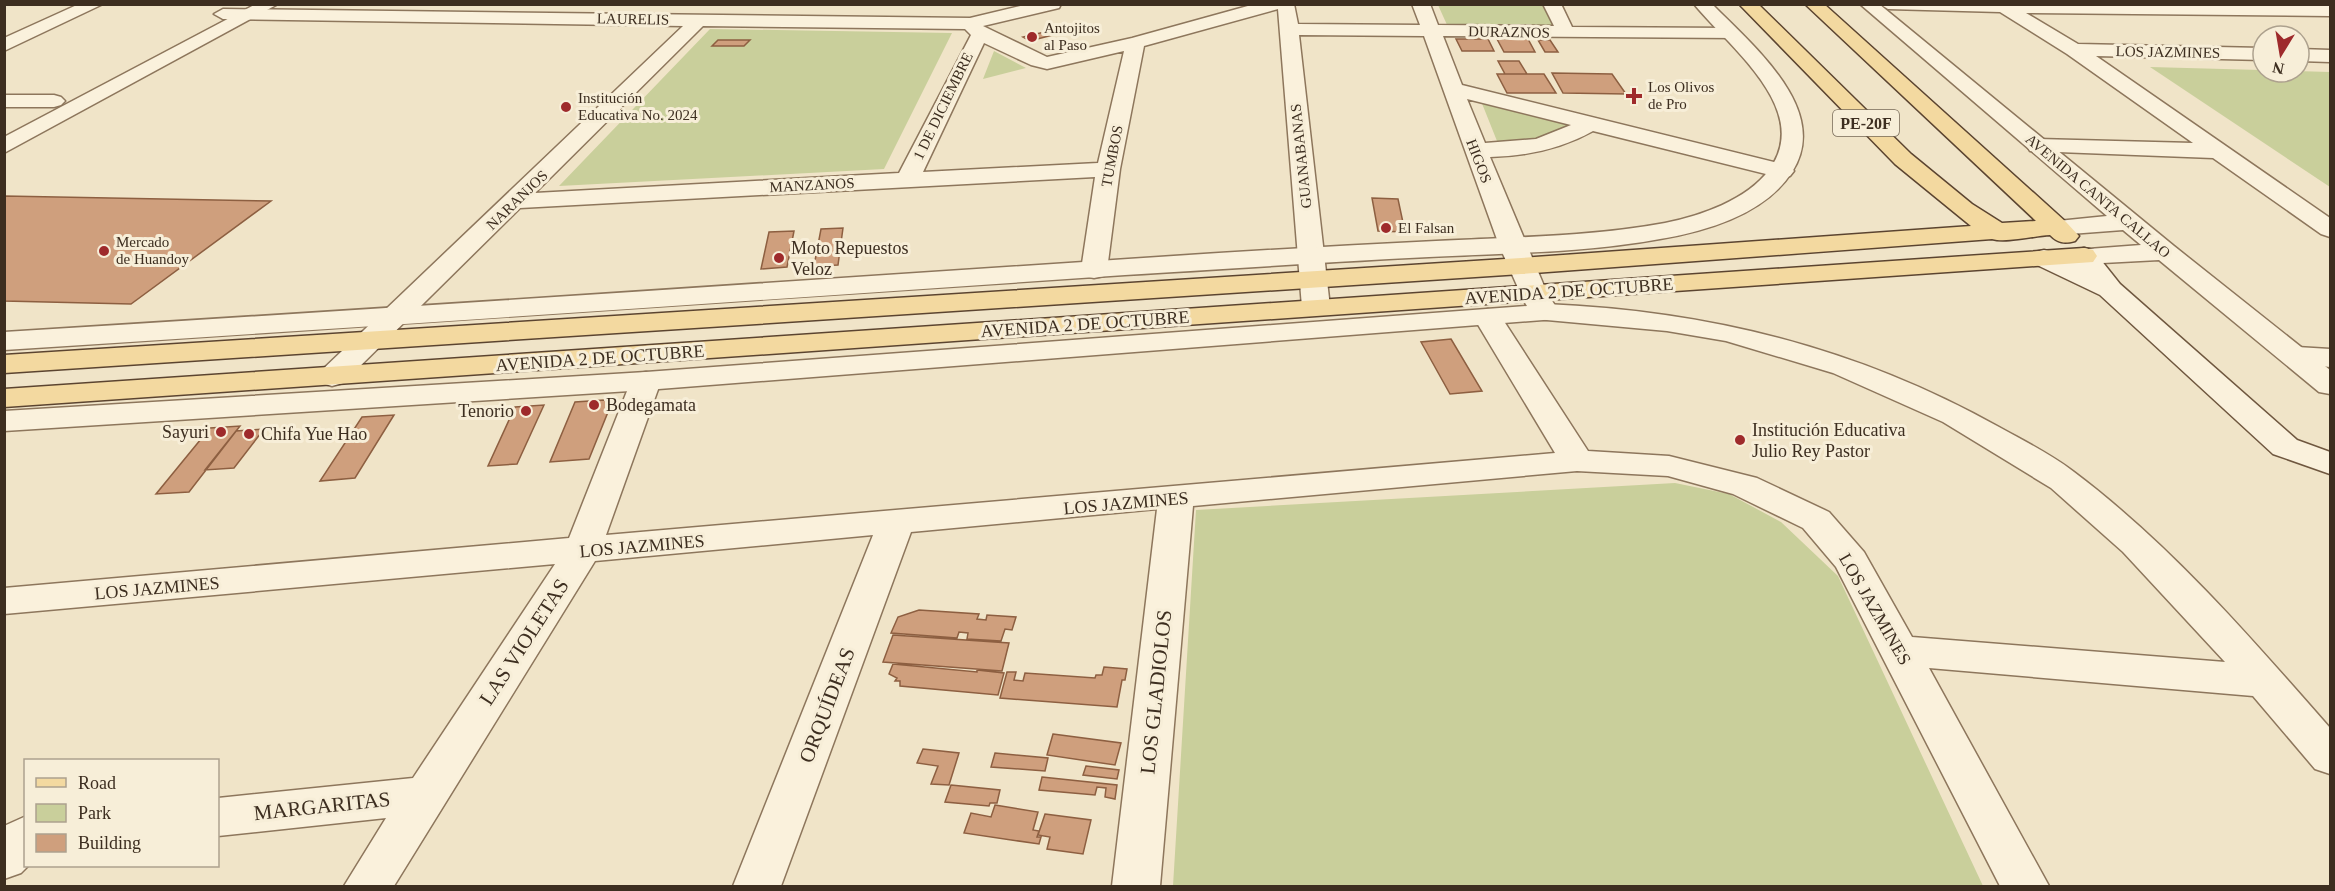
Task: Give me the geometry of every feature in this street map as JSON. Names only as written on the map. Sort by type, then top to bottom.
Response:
[{"type":"main road","name":"PE-20F","points":[[1747,4],[1903,159],[1963,209],[1995,231],[2044,258]]},
{"type":"main road","name":"PE-20F","points":[[1813,4],[2057,227],[2084,256]]},
{"type":"main road","points":[[1900,238],[1921,229],[1931,217],[1931,204],[1903,159]]},
{"type":"main road","name":"AVENIDA 2 DE OCTUBRE","points":[[4,398],[332,377],[1313,280],[1516,255],[1900,238],[2057,227]]},
{"type":"main road","name":"AVENIDA 2 DE OCTUBRE","points":[[4,364],[1313,280],[1540,303],[2084,256]]},
{"type":"street","points":[[4,45],[95,4]]},
{"type":"street","points":[[976,29],[1053,4]]},
{"type":"street","points":[[976,29],[1038,61],[1047,63],[1135,43],[1277,4]]},
{"type":"street","name":"GUANABANAS","points":[[1287,4],[1313,280]]},
{"type":"street","name":"HIGOS","points":[[1421,4],[1516,255],[1540,303]]},
{"type":"street","points":[[1552,4],[1566,33]]},
{"type":"street","points":[[1516,255],[1663,231],[1704,220],[1740,204],[1764,188],[1782,171],[1792,152],[1795,133],[1781,93],[1702,4]]},
{"type":"street","name":"AVENIDA CANTA CALLAO","points":[[1868,4],[2165,252],[2331,385]]},
{"type":"street","points":[[1887,4],[2136,10],[2331,9]]},
{"type":"street","points":[[2136,10],[2160,4]]},
{"type":"street","points":[[2321,4],[2331,9]]},
{"type":"street","points":[[2004,7],[2074,50],[2331,229]]},
{"type":"street","points":[[4,127],[246,9]]},
{"type":"street","points":[[4,146],[246,9]]},
{"type":"street","name":"LAURELIS","points":[[246,9],[976,29]]},
{"type":"street","name":"NARANJOS","points":[[332,377],[397,317],[699,20]]},
{"type":"street","name":"1 DE DICIEMBRE","points":[[907,180],[975,42],[976,29]]},
{"type":"street","name":"DURAZNOS","points":[[1289,29],[1730,34]]},
{"type":"street","name":"TUMBOS","points":[[1094,270],[1108,169],[1135,43]]},
{"type":"street","name":"LOS JAZMINES","points":[[2074,50],[2251,54]]},
{"type":"street","points":[[2311,55],[2331,56]]},
{"type":"street","points":[[1452,89],[1782,171]]},
{"type":"street","points":[[4,101],[54,101]]},
{"type":"street","points":[[1476,150],[1545,145],[1566,139],[1591,123]]},
{"type":"street","points":[[2038,146],[2218,151]]},
{"type":"street","name":"MANZANOS","points":[[516,201],[1108,169]]},
{"type":"street","name":"AVENIDA 2 DE OCTUBRE","points":[[2057,227],[2130,222]]},
{"type":"street","name":"AVENIDA 2 DE OCTUBRE","points":[[2084,256],[2165,252]]},
{"type":"street","name":"PE-20F","points":[[2084,256],[2110,290],[2284,447],[2331,464]]},
{"type":"street","name":"PE-20F","points":[[2044,258],[2110,290]]},
{"type":"street","name":"AVENIDA 2 DE OCTUBRE","points":[[4,341],[1094,270],[1313,280]]},
{"type":"street","points":[[1577,461],[1488,318],[1540,303],[1701,326],[1794,349],[1876,379],[1960,416],[2061,479],[2175,580],[2331,757]]},
{"type":"street","name":"AVENIDA 2 DE OCTUBRE","points":[[4,421],[646,381],[1488,318]]},
{"type":"street","points":[[2297,356],[2331,358]]},
{"type":"street","name":"LAS VIOLETAS","points":[[368,886],[582,552],[646,381]]},
{"type":"street","name":"LOS JAZMINES","points":[[4,601],[582,552],[1577,461],[1669,466],[1745,486],[1816,520],[1851,561],[2025,886]]},
{"type":"street","name":"LOS GLADIOLOS","points":[[1136,886],[1176,498]]},
{"type":"street","name":"ORQUÍDEAS","points":[[757,886],[896,524]]},
{"type":"street","points":[[1900,651],[2264,681]]},
{"type":"street","name":"MARGARITAS","points":[[219,817],[426,795]]},
{"type":"green space","points":[[1438,5],[1543,5],[1557,28],[1448,27]]},
{"type":"green space","points":[[710,29],[952,33],[884,169],[559,186]]},
{"type":"green space","points":[[994,51],[1026,68],[983,79]]},
{"type":"green space","points":[[2150,67],[2251,70],[2251,84],[2311,84],[2311,71],[2330,72],[2330,187]]},
{"type":"green space","points":[[1481,101],[1578,124],[1561,133],[1499,146]]},
{"type":"green space","points":[[1675,483],[1729,494],[1781,522],[1838,576],[1983,886],[1173,886],[1196,510]]},
{"type":"building","points":[[1053,30],[1060,33],[1030,41],[1023,37]]},
{"type":"building","points":[[1456,39],[1488,39],[1494,51],[1462,51]]},
{"type":"building","points":[[1497,39],[1528,39],[1535,52],[1504,52]]},
{"type":"building","points":[[718,40],[750,40],[744,46],[712,46]]},
{"type":"building","points":[[1538,40],[1550,40],[1558,52],[1545,52]]},
{"type":"building","points":[[1498,61],[1519,61],[1527,74],[1505,74]]},
{"type":"building","points":[[1552,73],[1612,74],[1626,94],[1563,93]]},
{"type":"building","points":[[1497,74],[1544,74],[1556,93],[1507,93]]},
{"type":"building","name":"Mercado de Huandoy","points":[[4,196],[271,201],[131,304],[4,301]]},
{"type":"building","points":[[1372,198],[1398,199],[1405,232],[1378,231]]},
{"type":"building","points":[[843,228],[838,265],[814,266],[821,229]]},
{"type":"building","points":[[794,231],[787,267],[761,269],[769,232]]},
{"type":"building","points":[[1451,339],[1482,391],[1450,394],[1421,342]]},
{"type":"building","points":[[604,400],[610,402],[610,407],[589,459],[550,462],[575,402]]},
{"type":"building","points":[[544,405],[517,464],[488,466],[515,407]]},
{"type":"building","points":[[394,415],[355,478],[320,481],[362,417]]},
{"type":"building","points":[[240,426],[189,492],[156,494],[210,428]]},
{"type":"building","points":[[264,429],[234,468],[205,470],[236,431]]},
{"type":"building","points":[[919,610],[979,614],[977,619],[986,620],[987,615],[1016,617],[1012,630],[1005,629],[1001,641],[967,639],[968,633],[959,632],[957,638],[891,633],[898,617]]},
{"type":"building","points":[[893,635],[1009,643],[1002,671],[883,662]]},
{"type":"building","points":[[893,664],[1004,673],[998,695],[900,686],[900,681],[895,681],[897,678],[889,674]]},
{"type":"building","points":[[1104,667],[1127,669],[1125,680],[1122,680],[1117,707],[1000,698],[1007,672],[1016,672],[1014,680],[1023,681],[1025,673],[1095,678],[1096,675],[1102,675]]},
{"type":"building","points":[[1053,734],[1121,743],[1115,765],[1047,755]]},
{"type":"building","points":[[923,749],[959,753],[949,785],[931,784],[938,766],[917,763]]},
{"type":"building","points":[[995,753],[1048,758],[1045,771],[991,767]]},
{"type":"building","points":[[1086,766],[1119,770],[1117,779],[1083,775]]},
{"type":"building","points":[[1042,777],[1117,785],[1115,799],[1105,797],[1106,788],[1097,787],[1095,795],[1039,790]]},
{"type":"building","points":[[951,785],[1000,790],[997,803],[990,803],[989,806],[945,802]]},
{"type":"building","points":[[995,805],[1038,812],[1033,830],[1039,831],[1037,837],[1041,837],[1039,844],[964,833],[971,813],[991,817]]},
{"type":"building","points":[[1045,814],[1091,820],[1083,854],[1047,849],[1050,837],[1038,835]]},
{"type":"place","name":"Antojitos al Paso","points":[[1032,37]]},
{"type":"place","name":"Los Olivos de Pro","points":[[1634,96]]},
{"type":"place","name":"Institución Educativa No. 2024","points":[[566,107]]},
{"type":"place","name":"El Falsan","points":[[1386,228]]},
{"type":"place","name":"Mercado de Huandoy","points":[[104,251]]},
{"type":"place","name":"Moto Repuestos Veloz","points":[[779,258]]},
{"type":"place","name":"Bodegamata","points":[[594,405]]},
{"type":"place","name":"Tenorio","points":[[526,411]]},
{"type":"place","name":"Sayuri","points":[[221,432]]},
{"type":"place","name":"Chifa Yue Hao","points":[[249,434]]},
{"type":"place","name":"Institución Educativa Julio Rey Pastor","points":[[1740,440]]}]
